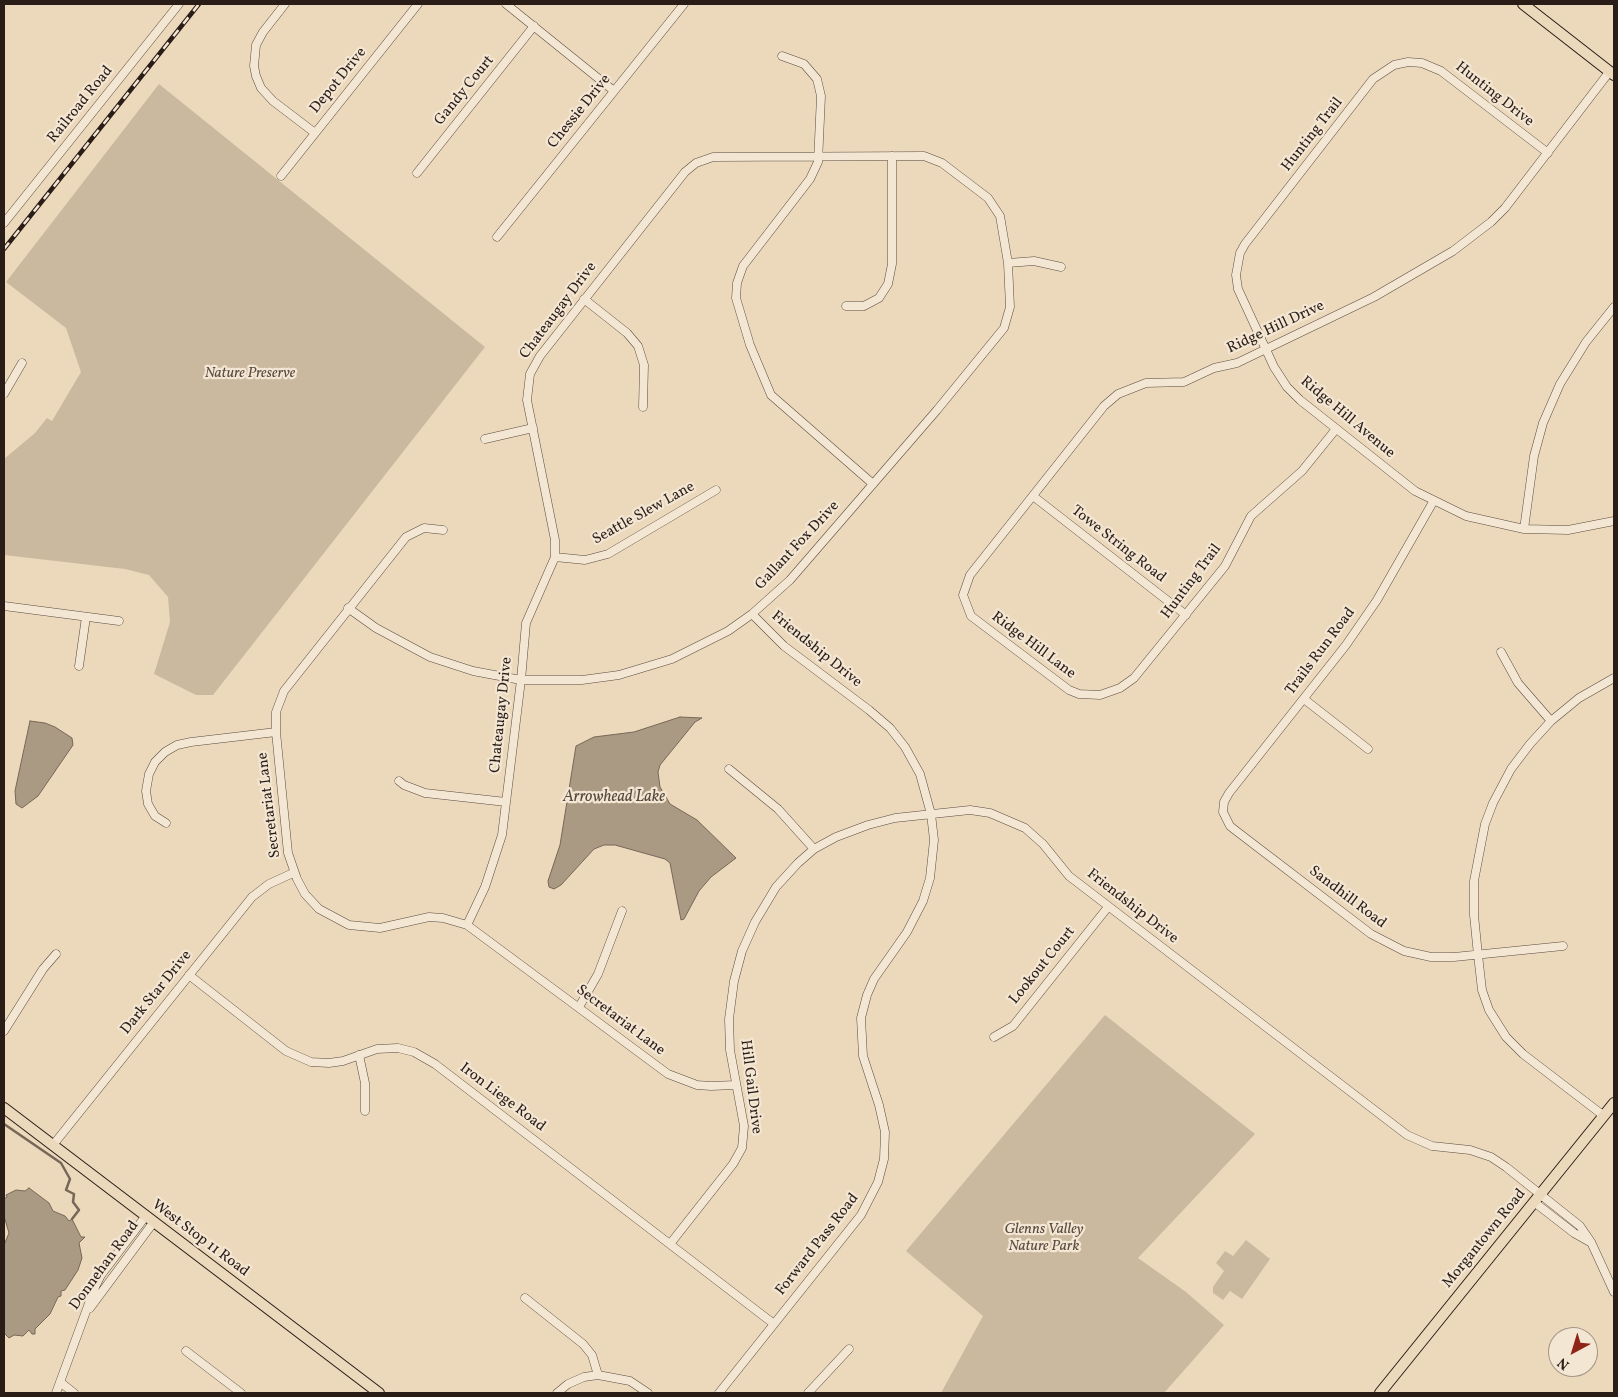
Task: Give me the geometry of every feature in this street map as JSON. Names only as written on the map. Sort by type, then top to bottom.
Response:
[{"type":"main road","points":[[1523,4],[1612,73]]},
{"type":"main road","name":"Morgantown Road","points":[[1380,1393],[1614,1103]]},
{"type":"main road","name":"West Stop 11 Road","points":[[4,1108],[379,1393]]},
{"type":"street","name":"Railroad Road","points":[[4,224],[179,4]]},
{"type":"street","points":[[285,4],[263,32],[256,45],[254,66],[256,76],[261,88],[273,101],[315,133]]},
{"type":"street","name":"Depot Drive","points":[[281,176],[418,4]]},
{"type":"street","points":[[506,4],[614,91]]},
{"type":"street","name":"Chessie Drive","points":[[497,237],[684,4]]},
{"type":"street","name":"Gandy Court","points":[[417,173],[534,26]]},
{"type":"street","points":[[782,56],[804,64],[817,79],[821,96],[819,156],[810,179],[743,266],[737,283],[736,298],[750,345],[770,395],[873,484]]},
{"type":"street","name":"Hunting Trail","points":[[1242,250],[1374,79],[1394,65],[1408,62],[1422,63]]},
{"type":"street","name":"Hunting Drive","points":[[1422,63],[1441,71],[1548,154]]},
{"type":"street","name":"Ridge Hill Drive","points":[[963,598],[965,584],[970,575],[1104,406],[1118,394],[1146,383],[1184,382],[1214,368],[1237,363],[1374,297],[1470,240],[1505,208],[1612,73]]},
{"type":"street","points":[[846,306],[864,306],[879,298],[888,284],[892,264],[892,156]]},
{"type":"street","name":"Chateaugay Drive","points":[[467,925],[495,862],[502,835],[526,623],[555,557],[555,540],[527,400],[530,374],[540,356],[685,172],[696,163],[713,157],[924,156],[942,163],[988,198],[1000,216],[1008,262]]},
{"type":"street","name":"Ridge Hill Avenue","points":[[1242,250],[1236,275],[1238,288],[1266,350],[1287,388],[1415,491],[1433,502],[1483,522],[1524,529],[1568,530],[1614,521]]},
{"type":"street","points":[[1008,262],[1034,262],[1061,267]]},
{"type":"street","name":"Gallant Fox Drive","points":[[348,608],[376,628],[430,656],[473,671],[521,680],[582,680],[642,669],[700,647],[752,614],[790,580],[1004,328],[1010,307],[1008,262]]},
{"type":"street","points":[[584,299],[627,333],[638,346],[644,365],[643,407]]},
{"type":"street","points":[[1524,529],[1533,463],[1543,423],[1560,384],[1586,342],[1614,307]]},
{"type":"street","points":[[4,394],[22,363]]},
{"type":"street","points":[[485,439],[532,428]]},
{"type":"street","name":"Hunting Trail","points":[[1100,695],[1120,688],[1134,678],[1225,566],[1251,516],[1302,471],[1336,429]]},
{"type":"street","name":"Seattle Slew Lane","points":[[555,557],[585,560],[608,554],[716,490]]},
{"type":"street","name":"Towe String Road","points":[[1032,496],[1186,615]]},
{"type":"street","name":"Trails Run Road","points":[[1223,812],[1224,802],[1229,793],[1304,699],[1377,600],[1433,502]]},
{"type":"street","name":"Secretariat Lane","points":[[443,530],[424,528],[406,537],[284,691],[276,712],[276,732],[288,853],[294,873],[305,894],[319,909],[349,925],[380,928],[429,917],[443,918],[467,925],[668,1074],[697,1084],[735,1085]]},
{"type":"street","name":"Ridge Hill Lane","points":[[963,598],[971,616],[1056,683],[1079,694],[1100,695]]},
{"type":"street","points":[[4,606],[119,622]]},
{"type":"street","name":"Friendship Drive","points":[[752,614],[784,646],[890,728],[905,747],[920,774],[931,814],[970,810],[1006,818],[1025,828],[1043,844],[1069,876],[1407,1135],[1432,1146],[1470,1150],[1491,1157],[1538,1198],[1580,1226],[1592,1242],[1614,1292]]},
{"type":"street","points":[[79,666],[86,617]]},
{"type":"street","points":[[1501,652],[1518,683],[1551,721]]},
{"type":"street","points":[[1604,1116],[1523,1054],[1506,1037],[1489,1010],[1482,990],[1474,916],[1474,881],[1485,824],[1493,803],[1511,769],[1551,721],[1579,698],[1614,678]]},
{"type":"street","points":[[1304,699],[1368,749]]},
{"type":"street","points":[[166,823],[155,816],[148,804],[146,791],[149,774],[155,762],[165,752],[177,745],[191,742],[276,732]]},
{"type":"street","points":[[729,769],[778,809],[814,849]]},
{"type":"street","points":[[399,781],[404,785],[425,793],[506,802]]},
{"type":"street","name":"Sandhill Road","points":[[1223,812],[1230,826],[1235,830],[1386,943],[1404,951],[1430,957],[1478,955],[1563,946]]},
{"type":"street","name":"Hill Gail Drive","points":[[670,1244],[733,1164],[742,1148],[744,1126],[730,1050],[729,1019],[734,981],[742,951],[755,922],[776,887],[814,849],[836,837],[894,818],[931,814]]},
{"type":"street","name":"Forward Pass Road","points":[[719,1393],[861,1215],[878,1182],[884,1159],[885,1132],[879,1105],[862,1056],[862,1018],[867,995],[874,979],[907,932],[923,901],[932,861],[931,814]]},
{"type":"street","name":"Dark Star Drive","points":[[53,1145],[252,897],[269,884],[294,873]]},
{"type":"street","name":"Lookout Court","points":[[994,1037],[1013,1026],[1108,907]]},
{"type":"street","points":[[578,1007],[598,974],[622,911]]},
{"type":"street","points":[[4,1031],[44,969],[56,954]]},
{"type":"street","name":"Iron Liege Road","points":[[189,975],[295,1056],[311,1062],[329,1063],[377,1049],[398,1048],[414,1052],[435,1064],[774,1324]]},
{"type":"street","points":[[359,1055],[365,1083],[365,1111]]},
{"type":"street","name":"Donnehan Road","points":[[56,1393],[80,1325],[101,1275],[149,1220]]},
{"type":"street","points":[[524,1298],[583,1344],[592,1355],[598,1375]]},
{"type":"street","points":[[808,1393],[849,1349]]},
{"type":"street","points":[[186,1351],[241,1393]]},
{"type":"street","points":[[557,1393],[568,1384],[584,1377],[598,1375],[630,1381],[648,1393]]},
{"type":"street","points":[[60,1382],[74,1393]]},
{"type":"street","points":[[225,1393],[231,1386]]},
{"type":"green space","name":"Nature Preserve","points":[[159,84],[485,347],[213,695],[196,695],[154,674],[170,622],[168,597],[149,575],[125,569],[4,555],[4,459],[35,433],[47,418],[52,421],[81,372],[66,328],[6,282]]},
{"type":"green space","name":"Glenns Valley Nature Park","points":[[1105,1015],[1255,1134],[1138,1258],[1186,1292],[1224,1325],[1164,1393],[941,1393],[983,1316],[906,1251]]},
{"type":"green space","points":[[1246,1240],[1270,1259],[1242,1299],[1230,1291],[1223,1300],[1213,1293],[1213,1287],[1224,1271],[1216,1263],[1225,1251],[1233,1256]]},
{"type":"water","name":"Arrowhead Lake","points":[[680,717],[702,718],[695,722],[660,765],[658,772],[660,787],[670,804],[697,820],[736,858],[711,877],[699,891],[684,919],[681,920],[670,863],[665,859],[615,845],[604,845],[594,849],[561,885],[554,889],[549,887],[548,881],[560,845],[576,746],[594,737],[634,732]]},
{"type":"water","points":[[30,721],[45,723],[55,727],[72,738],[73,745],[38,796],[22,808],[16,804],[15,791]]},
{"type":"water","points":[[29,1188],[49,1203],[53,1211],[65,1216],[69,1221],[72,1219],[81,1237],[85,1237],[79,1243],[82,1258],[78,1270],[65,1290],[61,1291],[61,1296],[58,1297],[50,1314],[35,1329],[35,1334],[32,1334],[29,1330],[23,1336],[14,1335],[9,1338],[4,1333],[4,1245],[9,1233],[4,1216],[4,1199],[7,1197],[6,1195],[16,1190],[25,1191]]},
{"type":"waterway","points":[[4,1124],[61,1163],[70,1179],[66,1190],[74,1194],[73,1202],[79,1210],[72,1219]]},
{"type":"railway","points":[[4,249],[199,4]]}]
